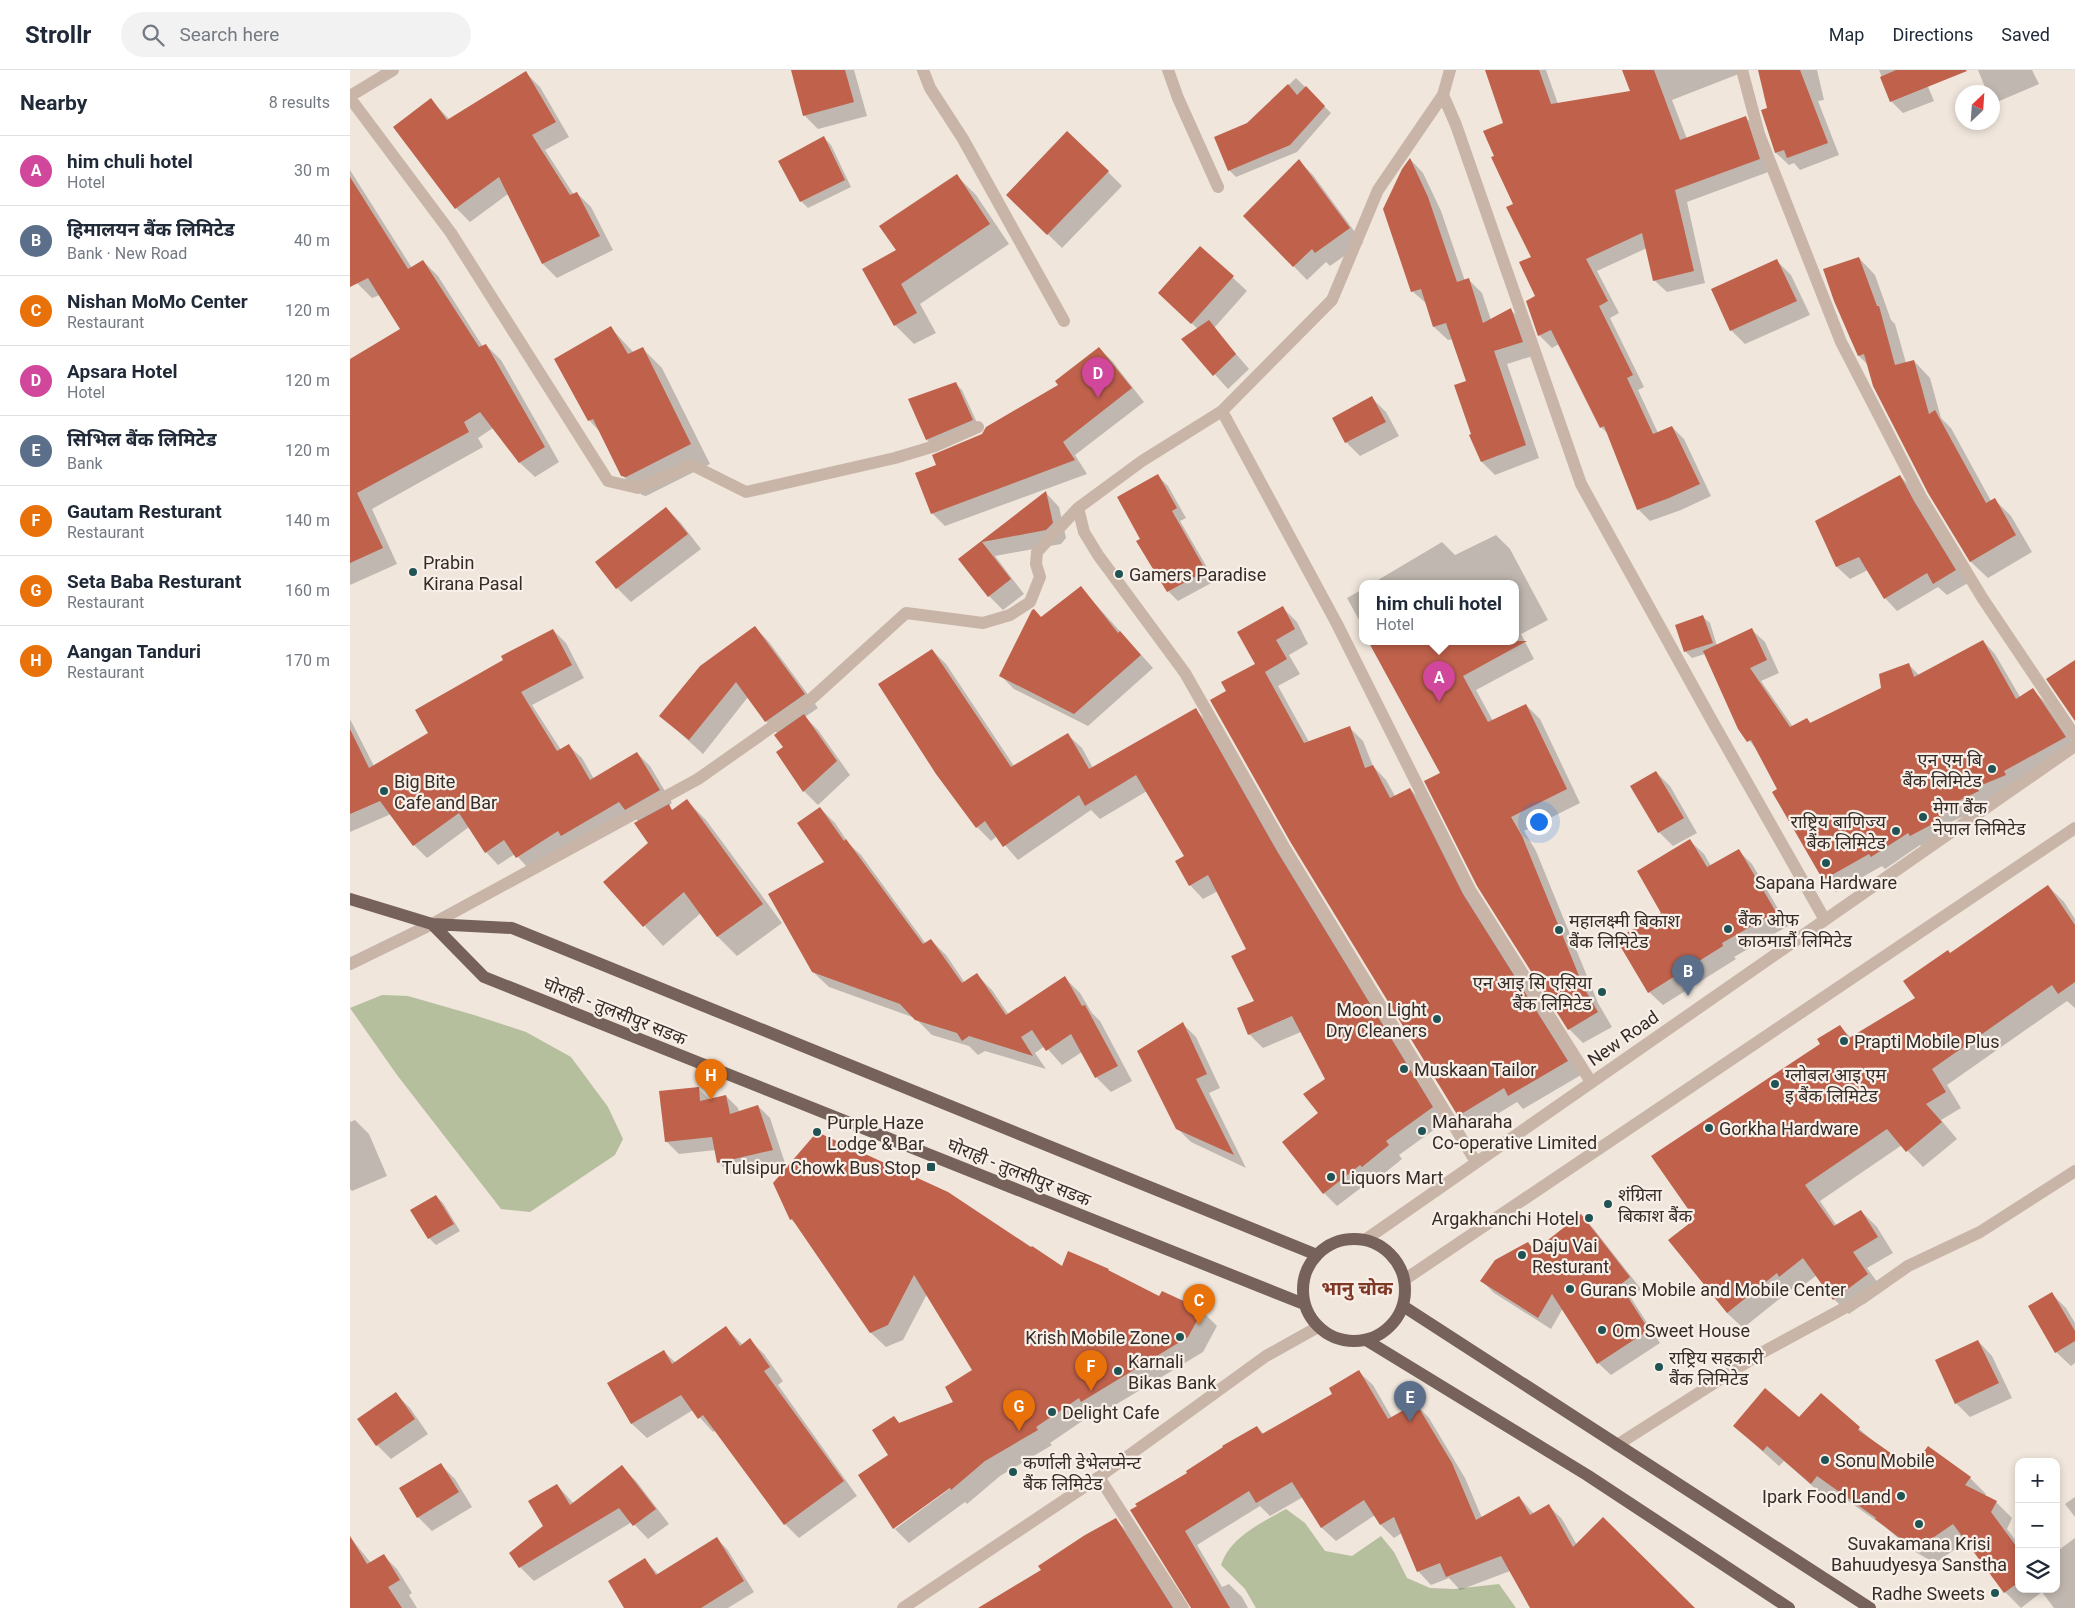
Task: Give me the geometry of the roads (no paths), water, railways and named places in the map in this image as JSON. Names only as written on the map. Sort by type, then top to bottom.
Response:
[{"type":"main road","name":"घोराही - तुलसीपुर सडक","points":[[350,899],[432,924],[512,928],[1317,1255]]},
{"type":"main road","name":"घोराही - तुलसीपुर सडक","points":[[432,924],[484,978],[1304,1304]]},
{"type":"main road","points":[[1365,1240],[1383,1248],[1397,1262],[1404,1280],[1403,1306],[1395,1321],[1382,1333],[1366,1340],[1349,1341],[1332,1337],[1318,1327],[1304,1304],[1302,1287],[1306,1269],[1317,1255],[1338,1241],[1365,1240]]},
{"type":"main road","points":[[1403,1306],[1870,1608]]},
{"type":"main road","points":[[1366,1340],[1587,1475],[1789,1608]]},
{"type":"street","points":[[393,70],[350,97],[451,232],[608,481],[638,488],[692,465],[746,492],[895,458],[935,446],[978,427]]},
{"type":"street","points":[[923,70],[930,88],[963,139],[1064,321]]},
{"type":"street","points":[[1168,70],[1178,98],[1218,187]]},
{"type":"street","points":[[350,964],[432,924],[698,779],[810,701],[906,613],[983,624],[1010,615],[1030,602],[1040,577],[1036,564],[1037,552],[1078,508],[1142,461],[1222,411],[1332,300],[1378,190],[1443,95],[1450,70]]},
{"type":"street","points":[[1742,70],[1759,134],[1841,342],[1922,497],[1983,599],[2075,736]]},
{"type":"street","points":[[1443,95],[1456,125],[1581,484],[1710,719],[1825,920]]},
{"type":"street","points":[[1222,411],[1337,624],[1470,890],[1591,1082]]},
{"type":"street","points":[[1078,508],[1084,532],[1098,555],[1185,673],[1284,847],[1476,1162]]},
{"type":"street","name":"New Road","points":[[1365,1240],[2075,746]]},
{"type":"street","points":[[1404,1280],[2075,828]]},
{"type":"street","points":[[1617,1445],[1763,1352],[1861,1299],[1908,1266],[1980,1232],[2075,1171]]},
{"type":"street","points":[[903,1608],[1099,1477],[1266,1356],[1318,1327]]},
{"type":"street","points":[[1099,1477],[1183,1608]]},
{"type":"place","name":"Apsara Hotel","points":[[1098,398]]},
{"type":"place","name":"Prabin Kirana Pasal","points":[[413,572]]},
{"type":"place","name":"Gamers Paradise","points":[[1119,574]]},
{"type":"place","name":"him chuli hotel","points":[[1439,702]]},
{"type":"place","name":"एन एम बि बैंक लिमिटेड","points":[[1992,769]]},
{"type":"place","name":"Big Bite Cafe and Bar","points":[[384,791]]},
{"type":"place","name":"मेगा बैंक नेपाल लिमिटेड","points":[[1923,817]]},
{"type":"place","name":"राष्ट्रिय बाणिज्य बैंक लिमिटेड","points":[[1896,831]]},
{"type":"place","name":"Sapana Hardware","points":[[1826,863]]},
{"type":"place","name":"बैंक ओफ काठमाडौं लिमिटेड","points":[[1728,929]]},
{"type":"place","name":"महालक्ष्मी बिकाश बैंक लिमिटेड","points":[[1559,930]]},
{"type":"place","name":"एन आइ सि एसिया बैंक लिमिटेड","points":[[1602,992]]},
{"type":"place","name":"हिमालयन बैंक लिमिटेड","points":[[1688,996]]},
{"type":"place","name":"Moon Light Dry Cleaners","points":[[1437,1019]]},
{"type":"place","name":"Prapti Mobile Plus","points":[[1844,1041]]},
{"type":"place","name":"Muskaan Tailor","points":[[1404,1069]]},
{"type":"place","name":"ग्लोबल आइ एम इ बैंक लिमिटेड","points":[[1775,1084]]},
{"type":"place","name":"Aangan Tanduri","points":[[711,1100]]},
{"type":"place","name":"Gorkha Hardware","points":[[1709,1128]]},
{"type":"place","name":"Maharaha Co-operative Limited","points":[[1422,1131]]},
{"type":"place","name":"Purple Haze Lodge & Bar","points":[[817,1132]]},
{"type":"place","name":"Tulsipur Chowk Bus Stop","points":[[931,1167]]},
{"type":"place","name":"Liquors Mart","points":[[1331,1177]]},
{"type":"place","name":"शंग्रिला बिकाश बैंक","points":[[1608,1204]]},
{"type":"place","name":"Argakhanchi Hotel","points":[[1589,1218]]},
{"type":"place","name":"Daju Vai Resturant","points":[[1522,1255]]},
{"type":"place","name":"Gurans Mobile and Mobile Center","points":[[1570,1289]]},
{"type":"place","name":"Nishan MoMo Center","points":[[1199,1325]]},
{"type":"place","name":"Om Sweet House","points":[[1602,1330]]},
{"type":"place","name":"Krish Mobile Zone","points":[[1180,1337]]},
{"type":"place","name":"राष्ट्रिय सहकारी बैंक लिमिटेड","points":[[1659,1367]]},
{"type":"place","name":"Karnali Bikas Bank","points":[[1118,1371]]},
{"type":"place","name":"Gautam Resturant","points":[[1091,1391]]},
{"type":"place","name":"Delight Cafe","points":[[1052,1412]]},
{"type":"place","name":"सिभिल बैंक लिमिटेड","points":[[1410,1422]]},
{"type":"place","name":"Seta Baba Resturant","points":[[1019,1431]]},
{"type":"place","name":"Sonu Mobile","points":[[1825,1460]]},
{"type":"place","name":"कर्णाली डेभेलप्मेन्ट बैंक लिमिटेड","points":[[1013,1472]]},
{"type":"place","name":"Ipark Food Land","points":[[1901,1496]]},
{"type":"place","name":"Suvakamana Krisi Bahuudyesya Sanstha","points":[[1919,1524]]},
{"type":"place","name":"Radhe Sweets","points":[[1995,1593]]},
{"type":"district","name":"भानु चोक","points":[[1357,1288]]}]
